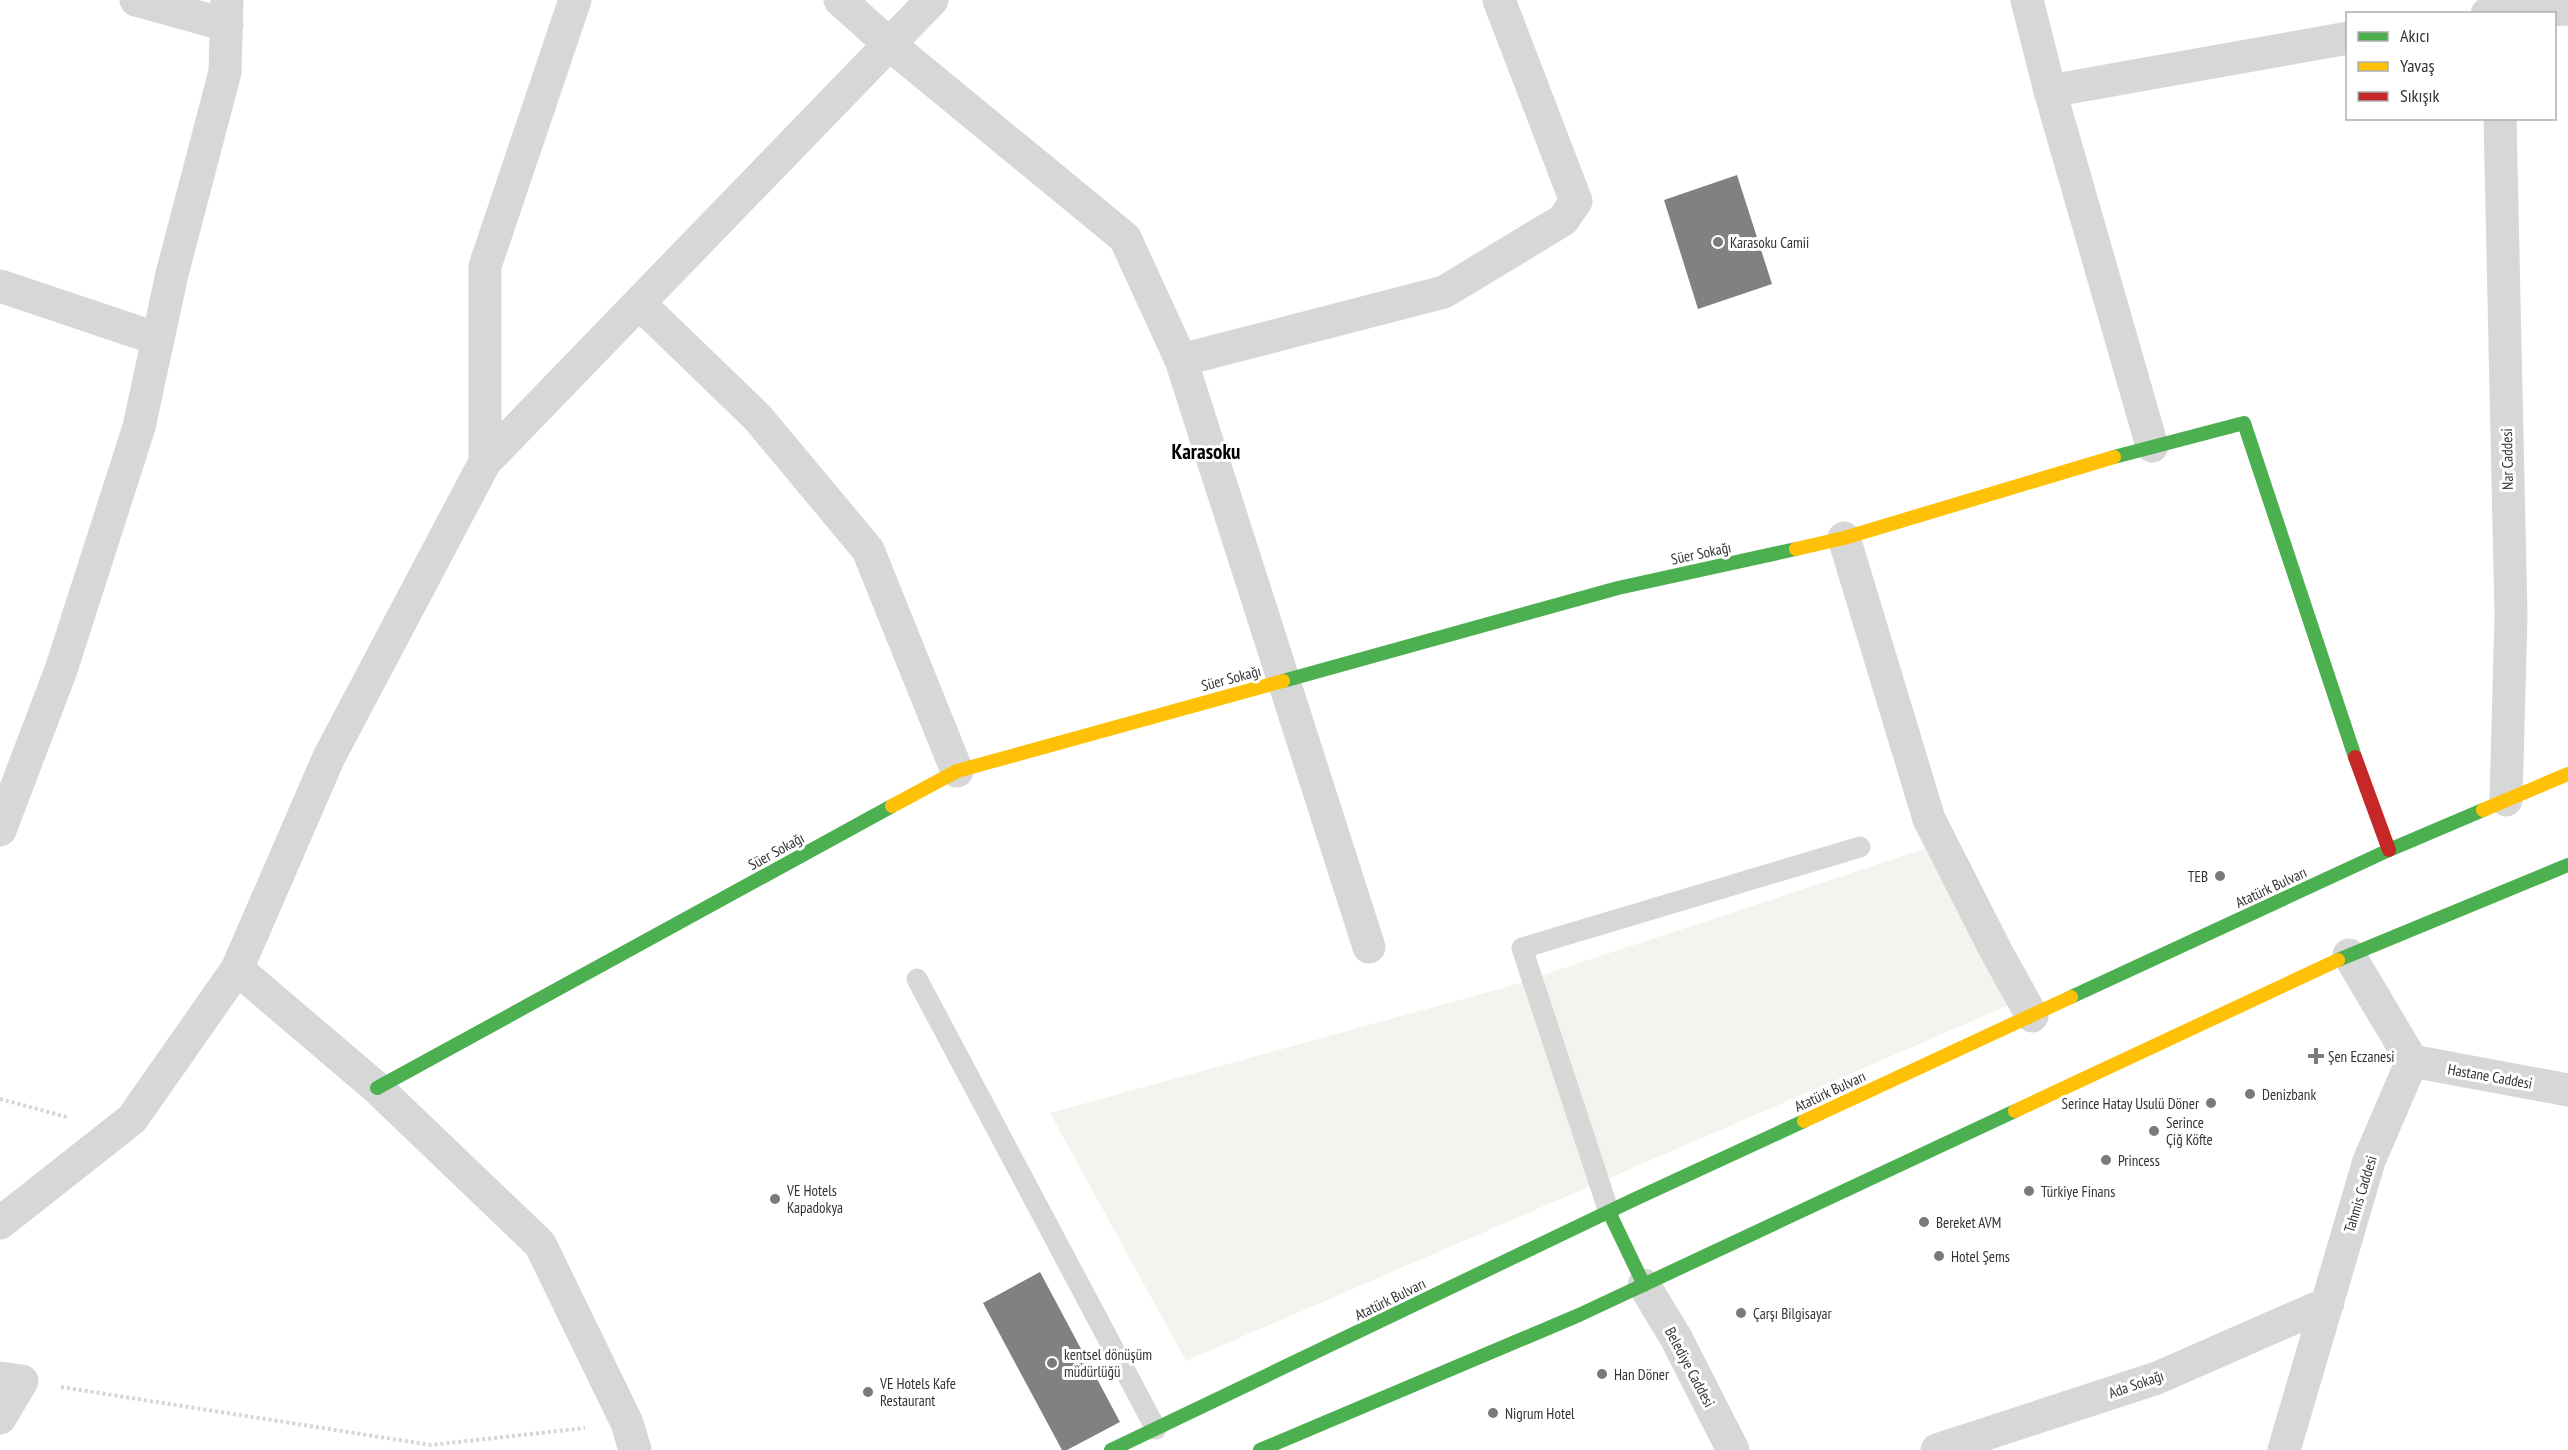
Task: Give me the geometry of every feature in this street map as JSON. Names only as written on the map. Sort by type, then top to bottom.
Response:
[{"type":"main road","name":"Süer Sokağı","points":[[377,1088],[957,771],[1618,588],[1844,538],[2152,446],[2244,423],[2366,790],[2389,850]]},
{"type":"main road","name":"Atatürk Bulvarı","points":[[1111,1450],[1609,1212],[2389,850],[2568,774]]},
{"type":"main road","points":[[1260,1450],[1644,1285],[2349,955],[2568,865]]},
{"type":"main road","points":[[1609,1212],[1644,1285]]},
{"type":"street","points":[[0,830],[61,670],[140,427],[172,274],[225,72],[227,13],[136,0]]},
{"type":"street","points":[[485,462],[485,267],[575,0]]},
{"type":"street","points":[[840,0],[889,44],[1125,238],[1181,360],[1369,948]]},
{"type":"street","points":[[0,1223],[132,1119],[237,969],[329,757],[485,462],[932,0]]},
{"type":"street","points":[[1181,360],[1444,292],[1563,220],[1576,201],[1499,0]]},
{"type":"street","points":[[2027,0],[2050,91],[2152,446]]},
{"type":"street","points":[[2495,10],[2568,9]]},
{"type":"street","points":[[2050,91],[2346,38]]},
{"type":"street","name":"Nar Caddesi","points":[[2500,120],[2511,616],[2506,800]]},
{"type":"street","points":[[0,286],[158,339]]},
{"type":"street","points":[[639,303],[758,418],[868,550],[957,771]]},
{"type":"street","points":[[1844,538],[1929,819],[1997,953],[2032,1016]]},
{"type":"street","points":[[2349,955],[2412,1062]]},
{"type":"street","points":[[237,969],[377,1088],[540,1244],[631,1436]]},
{"type":"street","name":"Hastane Caddesi","points":[[2412,1062],[2568,1090]]},
{"type":"street","name":"Tahmis Caddesi","points":[[2284,1450],[2369,1161],[2412,1062]]},
{"type":"street","name":"Belediye Caddesi","points":[[1644,1285],[1676,1336],[1733,1450]]},
{"type":"street","name":"Ada Sokağı","points":[[1937,1450],[2157,1378],[2328,1303]]},
{"type":"street","points":[[0,1418],[11,1379]]},
{"type":"lane","points":[[1609,1212],[1522,948],[1860,847]]},
{"type":"lane","points":[[917,979],[1156,1429]]},
{"type":"path","points":[[0,1099],[117,1132]]},
{"type":"path","points":[[11,1379],[431,1445],[631,1436]]},
{"type":"shaded area","points":[[1936,845],[2014,1003],[1186,1361],[1050,1113],[1510,986]]},
{"type":"building","name":"Karasoku Camii","points":[[1737,175],[1772,284],[1698,309],[1664,200]]},
{"type":"building","name":"kentsel dönüşüm müdürlüğü","points":[[1040,1272],[1120,1422],[1067,1450],[1062,1450],[983,1303]]},
{"type":"traffic: fast","points":[[2114,457],[2244,423],[2355,757]]},
{"type":"traffic: fast","points":[[1283,681],[1618,588],[1796,549]]},
{"type":"traffic: fast","points":[[377,1088],[892,806]]},
{"type":"traffic: fast","points":[[2071,997],[2389,850],[2483,810]]},
{"type":"traffic: fast","points":[[2338,960],[2568,865]]},
{"type":"traffic: fast","points":[[1260,1450],[1579,1315],[2015,1111]]},
{"type":"traffic: fast","points":[[1111,1450],[1633,1200],[1804,1121]]},
{"type":"traffic: fast","points":[[1609,1212],[1644,1285]]},
{"type":"traffic: slow","points":[[1796,549],[1844,538],[2114,457]]},
{"type":"traffic: slow","points":[[892,806],[957,771],[1283,681]]},
{"type":"traffic: slow","points":[[2483,810],[2568,774]]},
{"type":"traffic: slow","points":[[2015,1111],[2338,960]]},
{"type":"traffic: slow","points":[[1804,1121],[2071,997]]},
{"type":"traffic: jam","points":[[2355,757],[2389,850]]},
{"type":"place","name":"Karasoku Camii","points":[[1718,242]]},
{"type":"place","name":"TEB","points":[[2220,876]]},
{"type":"place","name":"Şen Eczanesi","points":[[2316,1056]]},
{"type":"place","name":"Denizbank","points":[[2250,1094]]},
{"type":"place","name":"Serince Hatay Usulü Döner","points":[[2211,1103]]},
{"type":"place","name":"Serince Çiğ Köfte","points":[[2154,1131]]},
{"type":"place","name":"Princess","points":[[2106,1160]]},
{"type":"place","name":"Türkiye Finans","points":[[2029,1191]]},
{"type":"place","name":"VE Hotels Kapadokya","points":[[775,1199]]},
{"type":"place","name":"Bereket AVM","points":[[1924,1222]]},
{"type":"place","name":"Hotel Şems","points":[[1939,1256]]},
{"type":"place","name":"Çarşı Bilgisayar","points":[[1741,1313]]},
{"type":"place","name":"kentsel dönüşüm müdürlüğü","points":[[1052,1363]]},
{"type":"place","name":"Han Döner","points":[[1602,1374]]},
{"type":"place","name":"VE Hotels Kafe Restaurant","points":[[868,1392]]},
{"type":"place","name":"Nigrum Hotel","points":[[1493,1413]]},
{"type":"district","name":"Karasoku","points":[[1206,451]]}]
